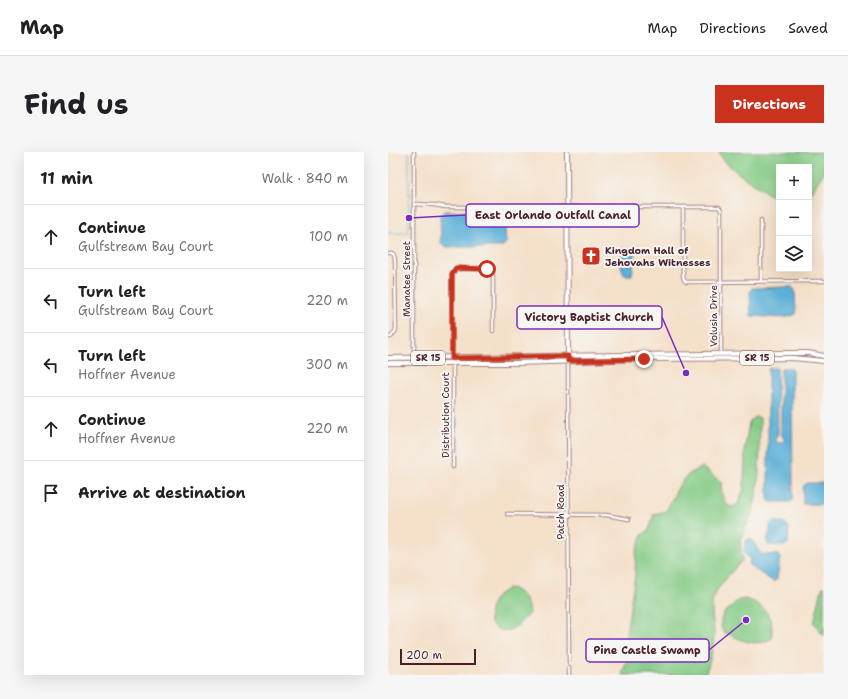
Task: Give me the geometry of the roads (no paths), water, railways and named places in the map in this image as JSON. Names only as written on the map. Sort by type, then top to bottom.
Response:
[{"type":"main road","points":[[567,152],[568,361]]},
{"type":"main road","points":[[696,358],[700,356],[718,356],[721,353]]},
{"type":"main road","points":[[727,358],[730,356],[753,355],[758,353]]},
{"type":"main road","name":"SR 15","points":[[388,363],[434,363],[468,358],[642,354],[798,353],[824,356]]},
{"type":"main road","points":[[623,359],[629,356],[642,354]]},
{"type":"main road","points":[[660,359],[677,354]]},
{"type":"main road","name":"SR 15","points":[[388,359],[398,360],[401,358],[414,358],[452,360],[568,361],[696,358],[793,358],[824,361]]},
{"type":"street","name":"Manatee Street","points":[[414,152],[414,358]]},
{"type":"street","points":[[414,204],[446,207],[683,207],[683,276],[684,280],[689,283],[824,281]]},
{"type":"street","name":"Volusia Drive","points":[[683,207],[719,207],[721,210],[721,353]]},
{"type":"street","points":[[761,220],[761,282]]},
{"type":"street","points":[[388,252],[394,255],[395,261],[396,330],[391,337],[388,337]]},
{"type":"street","name":"Distribution Court","points":[[453,467],[452,274],[456,268],[491,270],[493,275],[493,331]]},
{"type":"street","name":"Patch Road","points":[[568,361],[569,662]]},
{"type":"street","points":[[507,514],[568,513],[606,515],[629,519]]},
{"type":"street","points":[[569,668],[569,675]]},
{"type":"water","points":[[444,211],[502,213],[504,215],[506,243],[502,247],[445,247],[441,243],[440,215]]},
{"type":"water","points":[[622,248],[632,250],[635,254],[632,275],[624,275],[621,266]]},
{"type":"water","points":[[792,287],[795,290],[796,314],[780,318],[751,316],[750,292],[752,288]]},
{"type":"water","points":[[769,368],[777,368],[777,443],[784,441],[781,433],[781,368],[791,368],[792,370],[793,500],[791,502],[771,502],[768,500],[768,370]]},
{"type":"water","points":[[808,483],[824,483],[824,504],[803,504],[803,489],[804,485]]},
{"type":"water","points":[[772,522],[784,522],[789,527],[788,543],[784,546],[768,545],[767,540],[770,532],[770,524]]},
{"type":"water","points":[[749,538],[761,554],[778,555],[780,558],[777,579],[774,582],[749,565],[750,560],[744,552],[746,541]]},
{"type":"waterway","points":[[388,233],[408,232],[409,152]]},
{"type":"place","name":"East Orlando Outfall Canal","points":[[409,218]]},
{"type":"place","name":"Kingdom Hall of Jehovahs Witnesses","points":[[591,256]]},
{"type":"place","name":"Victory Baptist Church","points":[[686,373]]},
{"type":"place","name":"Pine Castle Swamp","points":[[746,620]]}]
